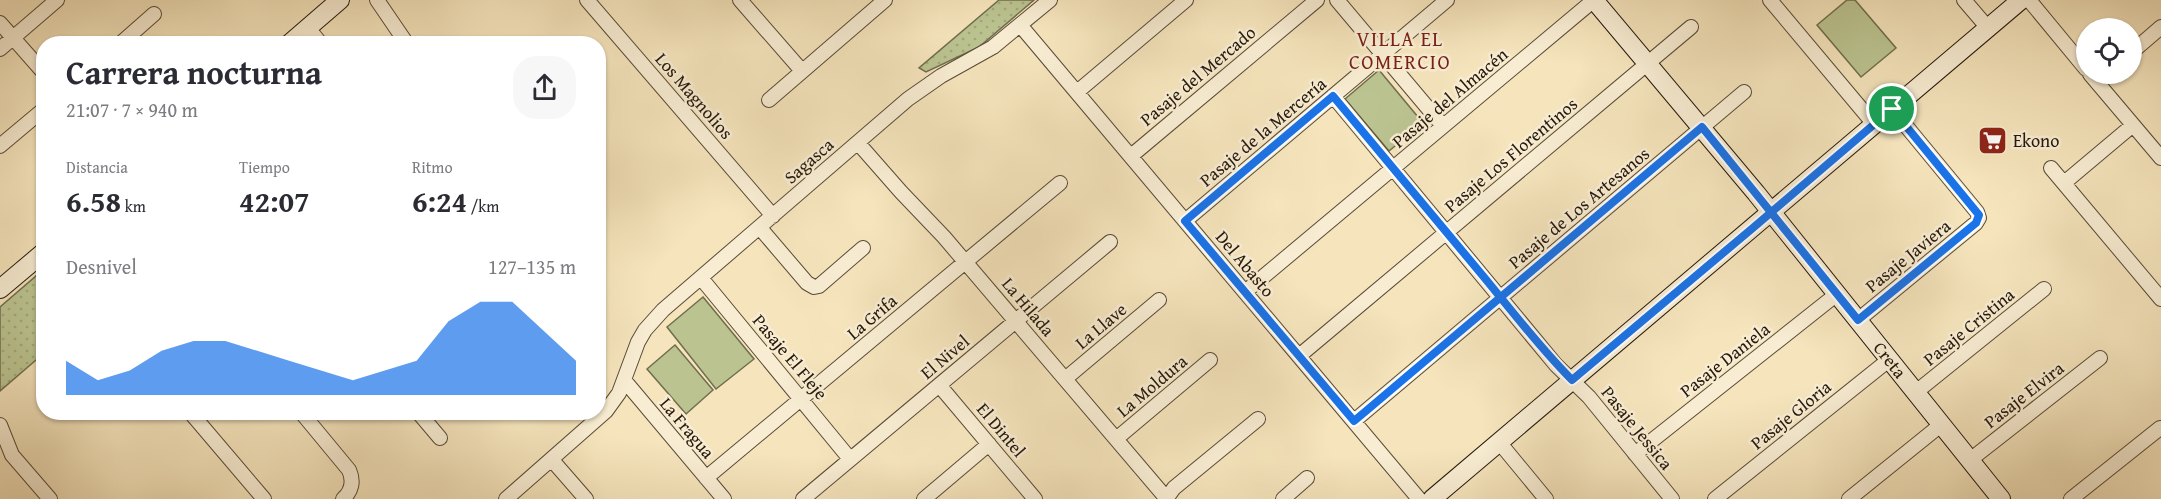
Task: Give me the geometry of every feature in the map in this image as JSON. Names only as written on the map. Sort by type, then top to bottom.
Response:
[{"type":"street","points":[[0,49],[57,0]]},
{"type":"street","points":[[298,36],[340,0]]},
{"type":"street","points":[[377,0],[402,36]]},
{"type":"street","name":"Los Magnolios","points":[[587,0],[773,216]]},
{"type":"street","points":[[741,0],[802,71]]},
{"type":"street","points":[[769,100],[885,0]]},
{"type":"street","name":"Sagasca","points":[[606,411],[619,393],[632,354],[645,330],[663,310],[925,86],[978,57],[1050,0]]},
{"type":"street","points":[[1077,92],[1186,0]]},
{"type":"street","name":"Pasaje del Mercado","points":[[1131,156],[1317,0]]},
{"type":"street","points":[[1337,0],[1443,126]]},
{"type":"street","name":"Pasaje de la Mercería","points":[[1185,221],[1447,0]]},
{"type":"street","name":"Creta","points":[[1594,0],[1702,127],[1890,359],[1970,460],[1994,496]]},
{"type":"street","name":"Pasaje del Almacén","points":[[1245,292],[1594,0]]},
{"type":"street","points":[[1770,0],[1874,124]]},
{"type":"street","points":[[1964,0],[1988,28]]},
{"type":"street","points":[[1430,499],[2021,0]]},
{"type":"street","points":[[2029,0],[2076,57]]},
{"type":"street","points":[[129,36],[154,14]]},
{"type":"street","points":[[0,23],[36,64]]},
{"type":"street","name":"Del Abasto","points":[[1020,25],[1354,421],[1430,499]]},
{"type":"street","name":"Pasaje Los Florentinos","points":[[1299,356],[1691,27]]},
{"type":"street","points":[[2142,43],[2161,27]]},
{"type":"street","points":[[308,28],[314,36]]},
{"type":"street","points":[[2104,84],[2133,125],[2159,152]]},
{"type":"street","name":"Pasaje de Los Artesanos","points":[[1354,421],[1744,92]]},
{"type":"street","name":"Pasaje Jessica","points":[[1333,96],[1556,365],[1589,397],[1672,499]]},
{"type":"street","name":"Pasaje Javiera","points":[[1858,320],[1976,223],[1979,218],[1979,215],[1892,109]]},
{"type":"street","points":[[0,146],[36,116]]},
{"type":"street","points":[[2064,183],[2133,125]]},
{"type":"street","name":"La Hilada","points":[[858,143],[966,262],[1166,499]]},
{"type":"street","points":[[2051,168],[2161,299]]},
{"type":"street","name":"La Grifa","points":[[706,478],[1060,183]]},
{"type":"street","points":[[760,228],[807,283],[814,287],[819,286],[863,248]]},
{"type":"street","name":"El Nivel","points":[[803,499],[1110,242]]},
{"type":"street","points":[[0,289],[36,259]]},
{"type":"street","name":"Pasaje El Fleje","points":[[701,278],[850,459]]},
{"type":"street","name":"Pasaje Cristina","points":[[1916,392],[2044,289]]},
{"type":"street","name":"Pasaje Daniela","points":[[1635,454],[1837,294]]},
{"type":"street","name":"La Llave","points":[[1065,379],[1159,300]]},
{"type":"street","name":"Pasaje Elvira","points":[[1970,460],[2100,358]]},
{"type":"street","name":"Pasaje Gloria","points":[[1715,499],[1890,359]]},
{"type":"street","name":"La Moldura","points":[[1116,439],[1210,360]]},
{"type":"street","name":"La Fragua","points":[[624,381],[724,499]]},
{"type":"street","name":"El Dintel","points":[[939,385],[1035,499]]},
{"type":"street","points":[[1166,499],[1174,488],[1258,419]]},
{"type":"street","points":[[197,420],[264,499]]},
{"type":"street","points":[[308,420],[349,470],[351,487],[344,499]]},
{"type":"street","points":[[425,420],[440,438]]},
{"type":"street","name":"Sagasca","points":[[506,499],[596,420]]},
{"type":"street","points":[[0,424],[12,455],[50,499]]},
{"type":"street","points":[[1850,499],[1942,424]]},
{"type":"street","points":[[2071,499],[2160,428]]},
{"type":"street","points":[[1499,442],[1546,499]]},
{"type":"street","points":[[924,499],[989,444]]},
{"type":"street","points":[[552,459],[586,499]]},
{"type":"street","points":[[1283,499],[1307,478]]},
{"type":"green space","points":[[999,0],[1034,0],[979,47],[926,72],[919,68]]},
{"type":"green space","points":[[1847,0],[1855,0],[1896,48],[1861,77],[1817,25]]},
{"type":"green space","points":[[1379,70],[1423,123],[1389,151],[1345,99]]},
{"type":"green space","points":[[36,276],[36,360],[0,391],[0,307]]},
{"type":"green space","points":[[703,297],[754,359],[716,389],[667,327]]},
{"type":"green space","points":[[675,345],[713,390],[686,414],[647,369]]},
{"type":"place","name":"Ekono","points":[[1992,141]]},
{"type":"district","name":"VILLA EL COMERCIO","points":[[1400,50]]},
{"type":"route","points":[[1892,109],[1771,212],[1754,227],[1572,380],[1556,365],[1539,343],[1500,297],[1446,233],[1333,96],[1185,221],[1354,421],[1500,297],[1624,194],[1702,127],[1771,212],[1858,320],[1976,223],[1979,218],[1979,215],[1892,109]]}]
